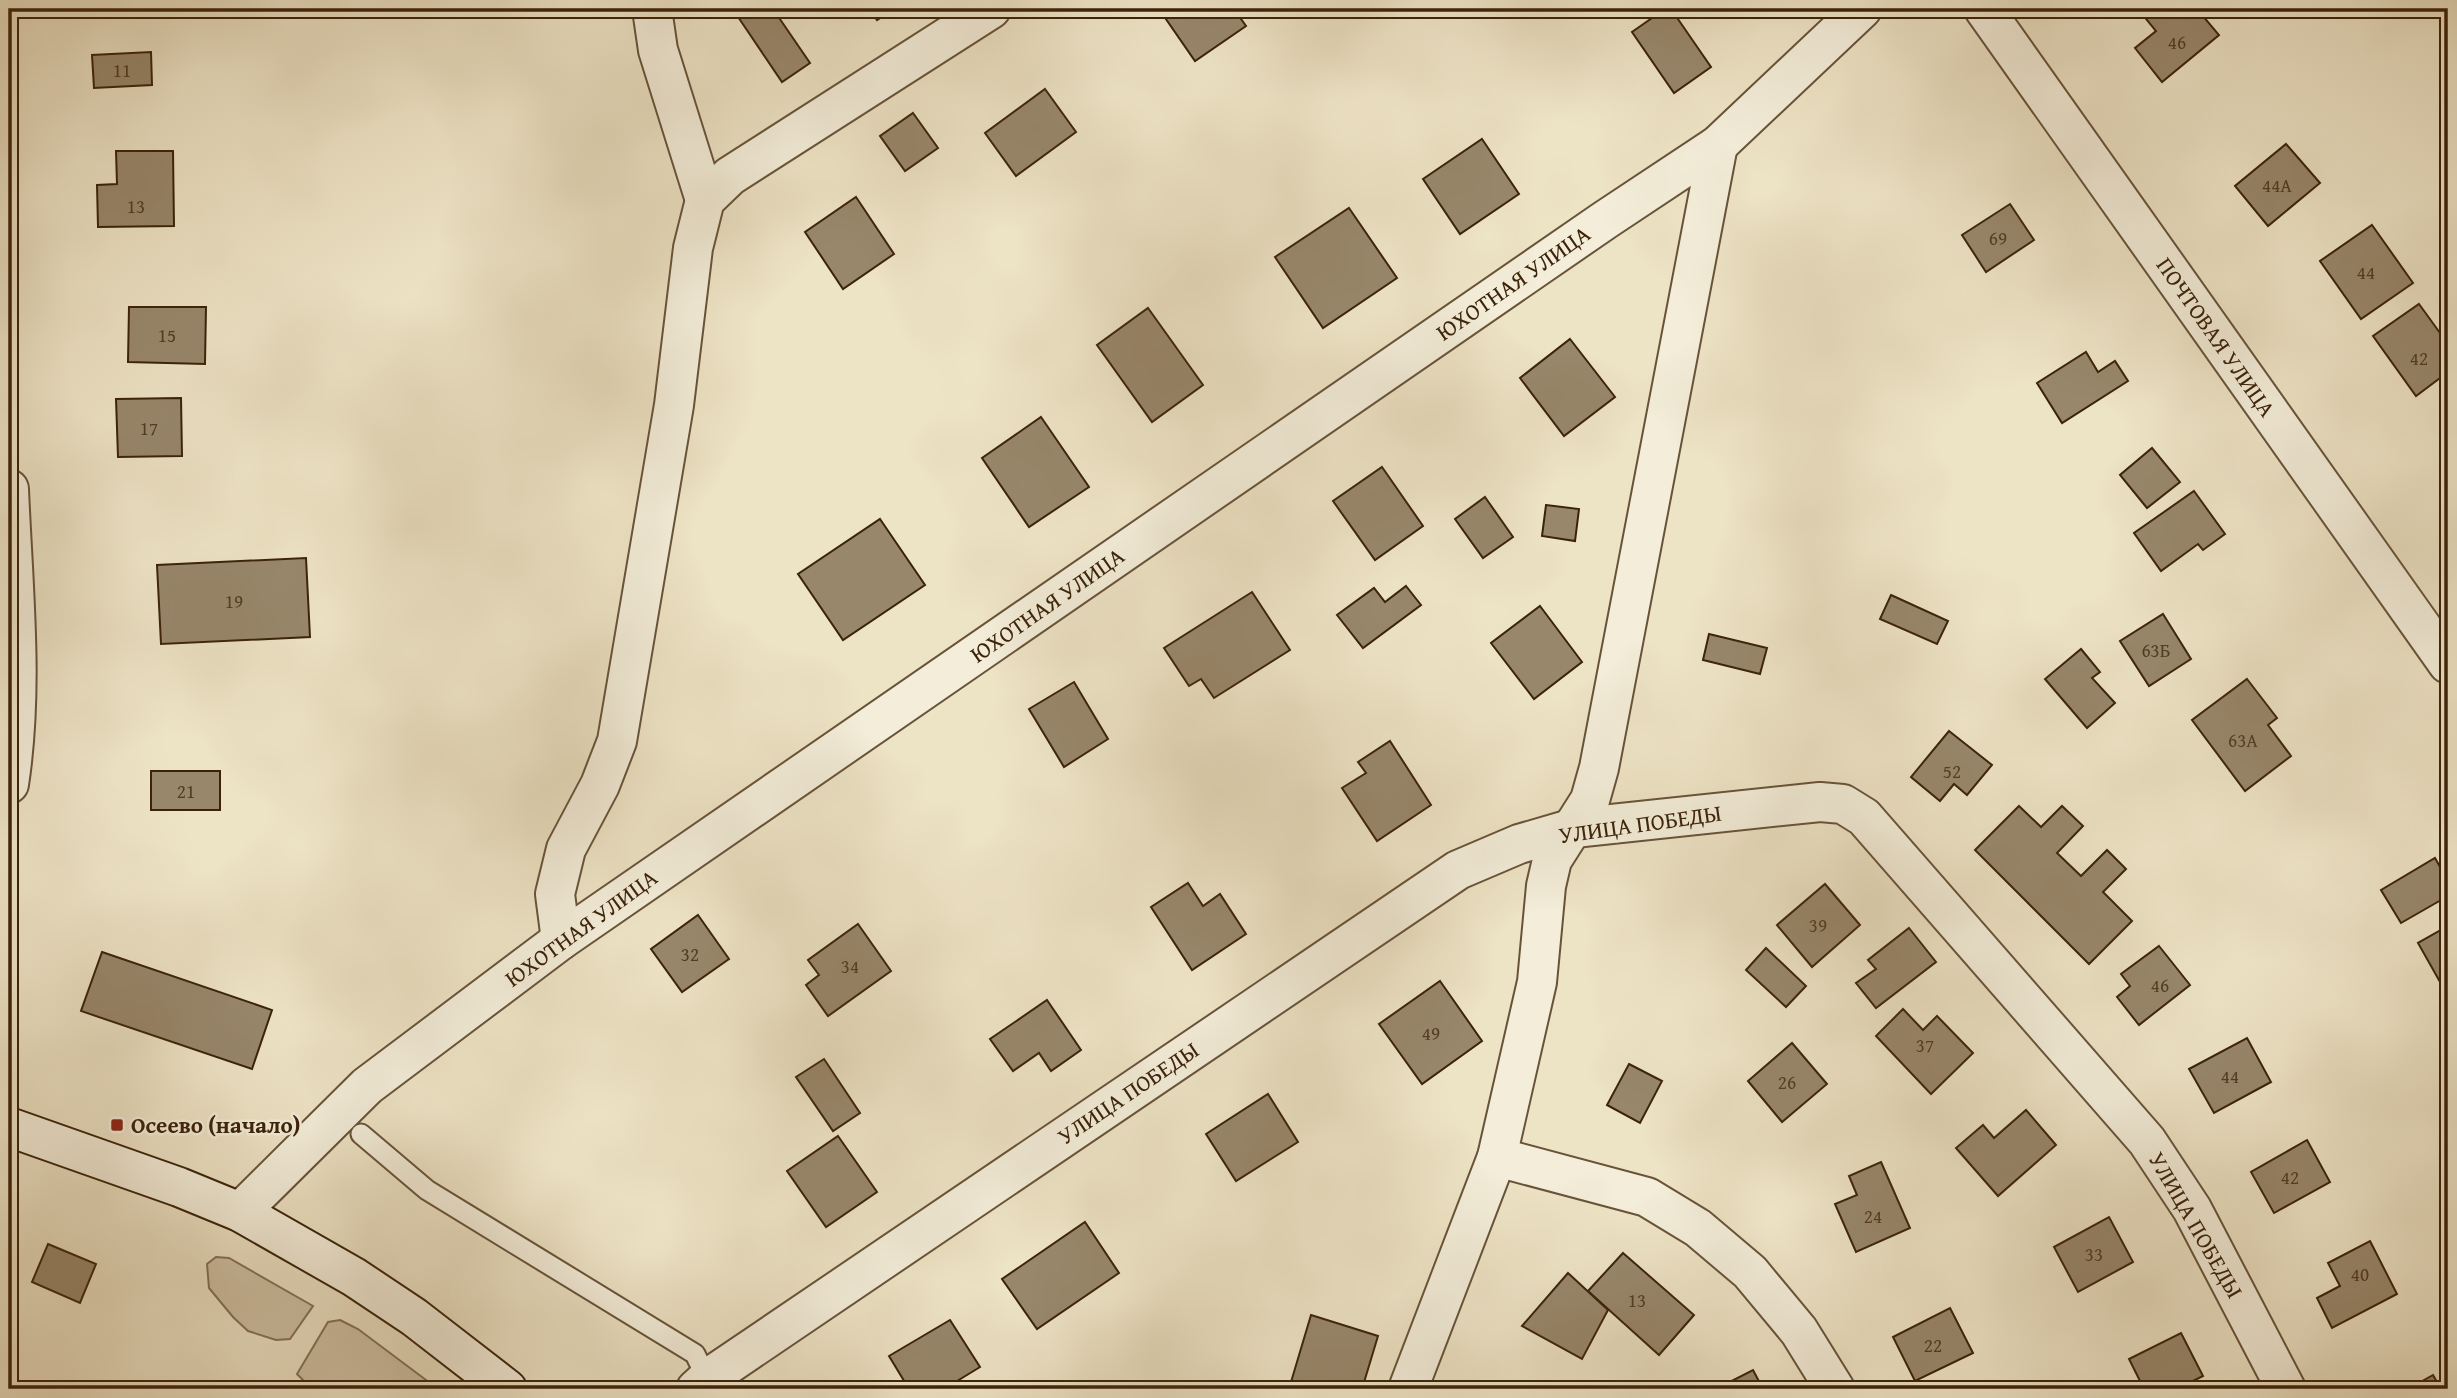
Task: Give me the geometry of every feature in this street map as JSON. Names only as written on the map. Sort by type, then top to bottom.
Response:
[{"type":"street","points":[[561,940],[555,894],[566,849],[600,785],[617,741],[674,405],[693,248],[705,200],[658,50],[652,9]]},
{"type":"street","points":[[705,200],[730,176],[990,9]]},
{"type":"street","name":"ЮХОТНАЯ УЛИЦА","points":[[240,1212],[367,1086],[561,940],[1605,220],[1718,145],[1862,9]]},
{"type":"street","name":"ПОЧТОВАЯ УЛИЦА","points":[[1984,9],[2448,664]]},
{"type":"street","points":[[1408,1389],[1497,1157],[1537,982],[1552,860],[1590,800],[1599,768],[1718,145]]},
{"type":"street","points":[[9,489],[17,655],[9,784]]},
{"type":"street","name":"УЛИЦА ПОБЕДЫ","points":[[702,1384],[1458,870],[1519,844],[1574,828],[1820,802],[1843,804],[1864,817],[2147,1141],[2192,1209],[2286,1389]]},
{"type":"street","points":[[9,1127],[179,1186],[240,1212],[354,1277],[414,1317],[507,1389]]},
{"type":"street","points":[[1497,1157],[1647,1197],[1698,1228],[1750,1272],[1799,1331],[1835,1389]]},
{"type":"lane","points":[[361,1134],[427,1190],[695,1354],[702,1384]]},
{"type":"shaded area","points":[[216,1257],[229,1258],[313,1306],[290,1339],[276,1340],[248,1331],[233,1317],[209,1288],[207,1264]]},
{"type":"shaded area","points":[[340,1320],[358,1329],[438,1389],[312,1389],[297,1374],[328,1322]]},
{"type":"building","points":[[773,9],[810,63],[782,82],[734,11]]},
{"type":"building","points":[[870,9],[894,9],[877,20]]},
{"type":"building","points":[[1159,9],[1234,9],[1246,26],[1195,61]]},
{"type":"building","points":[[1665,9],[1671,9],[1711,67],[1674,93],[1632,32]]},
{"type":"building","points":[[2138,9],[2197,9],[2219,35],[2162,82],[2135,48],[2156,31]]},
{"type":"building","points":[[151,52],[152,85],[94,88],[92,55]]},
{"type":"building","points":[[1045,89],[1076,132],[1016,176],[985,133]]},
{"type":"building","points":[[913,113],[938,148],[905,171],[880,136]]},
{"type":"building","points":[[1482,139],[1519,194],[1460,234],[1423,179]]},
{"type":"building","points":[[2286,144],[2320,183],[2268,226],[2235,186]]},
{"type":"building","points":[[116,151],[173,151],[174,226],[98,227],[97,185],[117,184]]},
{"type":"building","points":[[856,197],[894,254],[843,289],[805,232]]},
{"type":"building","points":[[2010,204],[2034,240],[1986,272],[1962,235]]},
{"type":"building","points":[[1349,208],[1397,278],[1323,328],[1275,257]]},
{"type":"building","points":[[2372,225],[2413,283],[2361,319],[2320,261]]},
{"type":"building","points":[[2419,304],[2448,344],[2448,372],[2416,396],[2373,336]]},
{"type":"building","points":[[129,307],[206,307],[205,364],[128,362]]},
{"type":"building","points":[[1148,308],[1203,385],[1152,422],[1097,345]]},
{"type":"building","points":[[1570,339],[1615,397],[1564,436],[1520,378]]},
{"type":"building","points":[[2086,352],[2098,372],[2115,361],[2128,381],[2062,423],[2037,383]]},
{"type":"building","points":[[181,398],[182,456],[118,457],[116,399]]},
{"type":"building","points":[[1041,417],[1089,487],[1029,527],[982,458]]},
{"type":"building","points":[[2152,448],[2180,482],[2147,508],[2120,475]]},
{"type":"building","points":[[1382,467],[1423,526],[1375,560],[1333,501]]},
{"type":"building","points":[[2194,491],[2225,534],[2203,550],[2198,544],[2161,571],[2134,533]]},
{"type":"building","points":[[1485,497],[1513,537],[1483,558],[1455,519]]},
{"type":"building","points":[[1546,505],[1579,509],[1575,541],[1542,536]]},
{"type":"building","points":[[880,519],[925,585],[843,640],[798,574]]},
{"type":"building","points":[[306,558],[310,637],[161,644],[157,565]]},
{"type":"building","points":[[1406,586],[1421,605],[1363,648],[1337,615],[1374,588],[1385,602]]},
{"type":"building","points":[[1252,592],[1290,650],[1214,698],[1201,679],[1189,686],[1164,648]]},
{"type":"building","points":[[1891,595],[1948,621],[1937,644],[1880,619]]},
{"type":"building","points":[[1540,606],[1582,662],[1534,699],[1491,643]]},
{"type":"building","points":[[2163,614],[2191,659],[2149,686],[2120,641]]},
{"type":"building","points":[[1709,634],[1767,648],[1760,674],[1703,660]]},
{"type":"building","points":[[2081,649],[2100,672],[2092,678],[2115,703],[2087,728],[2045,679]]},
{"type":"building","points":[[2247,679],[2277,718],[2268,725],[2291,756],[2245,791],[2192,720]]},
{"type":"building","points":[[1074,682],[1108,739],[1064,767],[1029,709]]},
{"type":"building","points":[[1949,731],[1992,765],[1967,795],[1954,784],[1940,801],[1911,777]]},
{"type":"building","points":[[1390,741],[1431,805],[1377,841],[1342,788],[1366,773],[1358,762]]},
{"type":"building","points":[[151,771],[220,771],[220,810],[151,810]]},
{"type":"building","points":[[2019,806],[2041,827],[2062,806],[2083,826],[2057,853],[2081,876],[2107,850],[2126,869],[2103,892],[2132,921],[2089,964],[1975,850]]},
{"type":"building","points":[[2435,858],[2448,881],[2448,896],[2401,923],[2381,890]]},
{"type":"building","points":[[1188,883],[1203,906],[1220,894],[1246,934],[1192,970],[1151,907]]},
{"type":"building","points":[[1825,884],[1860,925],[1812,967],[1777,925]]},
{"type":"building","points":[[698,915],[729,959],[682,992],[651,949]]},
{"type":"building","points":[[858,924],[891,971],[828,1016],[806,985],[819,975],[808,960]]},
{"type":"building","points":[[2448,926],[2448,986],[2444,989],[2418,943]]},
{"type":"building","points":[[1909,928],[1936,962],[1876,1008],[1856,983],[1876,969],[1868,960]]},
{"type":"building","points":[[2159,946],[2190,985],[2139,1025],[2117,997],[2130,986],[2121,974]]},
{"type":"building","points":[[1766,948],[1806,986],[1786,1007],[1746,970]]},
{"type":"building","points":[[102,952],[272,1010],[252,1069],[81,1011]]},
{"type":"building","points":[[1440,981],[1482,1041],[1422,1084],[1379,1024]]},
{"type":"building","points":[[1047,1000],[1081,1050],[1051,1071],[1039,1053],[1013,1071],[990,1039]]},
{"type":"building","points":[[1903,1009],[1923,1030],[1937,1016],[1973,1053],[1931,1094],[1876,1036]]},
{"type":"building","points":[[2247,1038],[2271,1082],[2214,1113],[2189,1069]]},
{"type":"building","points":[[1792,1043],[1827,1084],[1782,1122],[1748,1081]]},
{"type":"building","points":[[824,1059],[860,1113],[833,1131],[796,1077]]},
{"type":"building","points":[[1629,1064],[1662,1081],[1640,1123],[1607,1105]]},
{"type":"building","points":[[1268,1094],[1298,1142],[1236,1181],[1206,1134]]},
{"type":"building","points":[[2026,1110],[2056,1145],[1998,1196],[1956,1148],[1983,1125],[1994,1138]]},
{"type":"building","points":[[838,1136],[877,1192],[826,1227],[787,1171]]},
{"type":"building","points":[[2307,1140],[2330,1182],[2274,1213],[2251,1172]]},
{"type":"building","points":[[1881,1162],[1910,1228],[1856,1252],[1835,1204],[1857,1195],[1849,1176]]},
{"type":"building","points":[[2109,1217],[2133,1262],[2078,1292],[2054,1247]]},
{"type":"building","points":[[1085,1222],[1119,1273],[1037,1329],[1002,1279]]},
{"type":"building","points":[[2370,1241],[2397,1294],[2332,1328],[2317,1298],[2340,1286],[2328,1263]]},
{"type":"building","points":[[48,1244],[96,1264],[80,1303],[32,1282]]},
{"type":"building","points":[[1623,1253],[1694,1315],[1659,1355],[1588,1291]]},
{"type":"building","points":[[1568,1273],[1608,1310],[1582,1359],[1522,1326]]},
{"type":"building","points":[[1950,1308],[1973,1353],[1915,1381],[1893,1337]]},
{"type":"building","points":[[1311,1315],[1378,1336],[1362,1389],[1313,1389],[1291,1382]]},
{"type":"building","points":[[950,1320],[980,1367],[944,1389],[909,1389],[889,1356]]},
{"type":"building","points":[[2181,1333],[2203,1376],[2177,1389],[2144,1389],[2129,1359]]},
{"type":"building","points":[[1753,1370],[1763,1389],[1716,1389]]},
{"type":"building","points":[[2433,1375],[2441,1389],[2408,1389]]},
{"type":"place","name":"Осеево (начало)","points":[[117,1125]]}]
